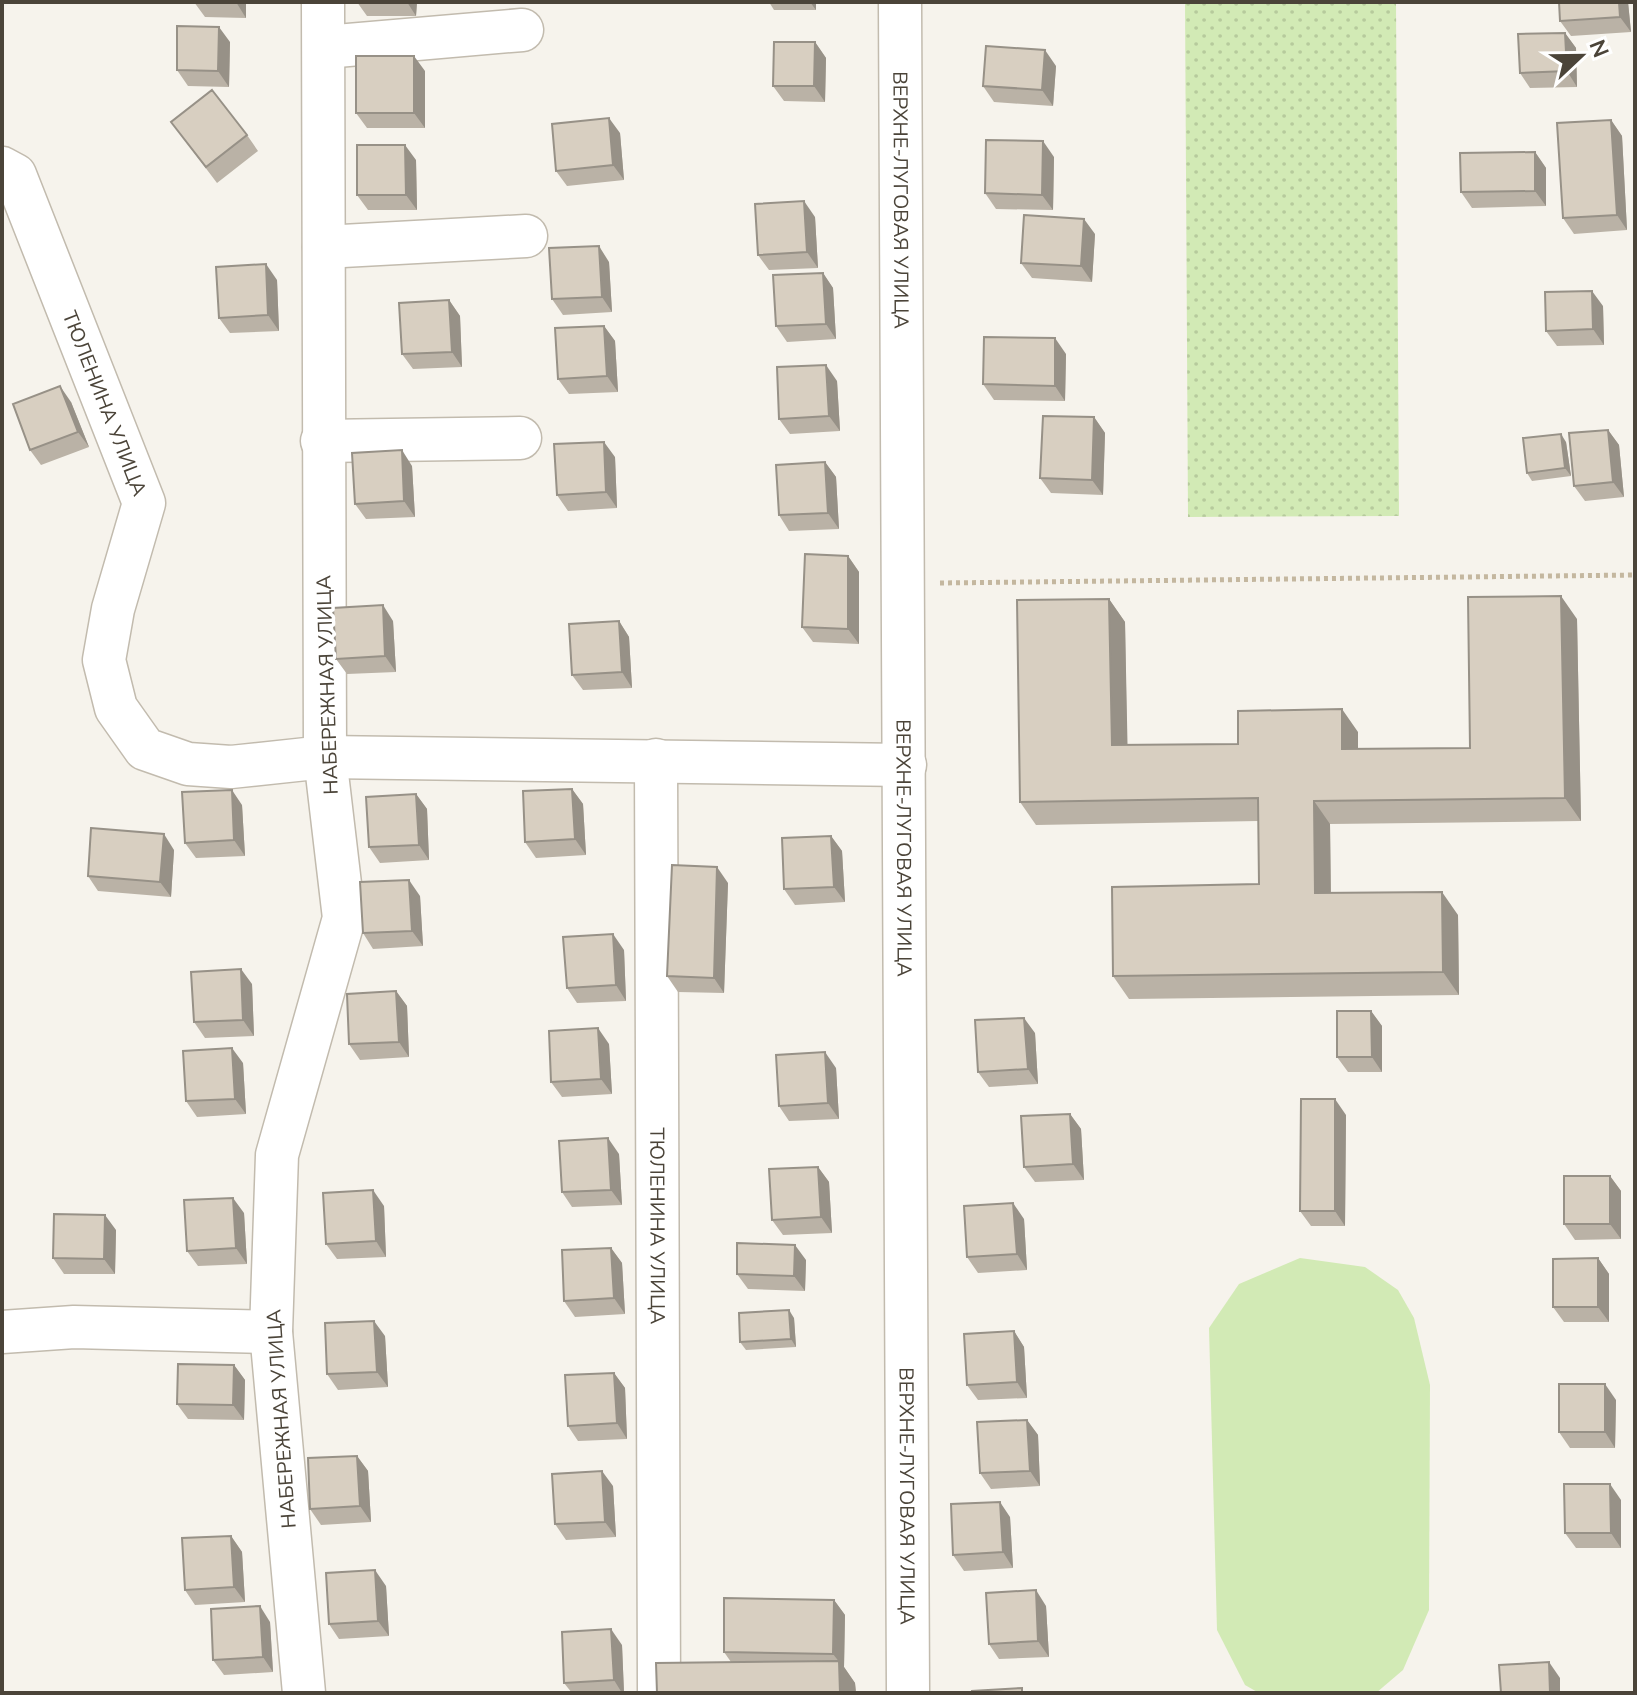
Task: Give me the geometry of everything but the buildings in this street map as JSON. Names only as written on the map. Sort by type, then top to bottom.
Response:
[{"type":"street","name":"НАБЕРЕЖНАЯ УЛИЦА","points":[[304,1693],[271,1332],[277,1155],[344,918],[325,757],[323,2]]},
{"type":"street","name":"ВЕРХНЕ-ЛУГОВАЯ УЛИЦА","points":[[900,2],[908,1693]]},
{"type":"street","points":[[325,47],[522,30]]},
{"type":"street","name":"ТЮЛЕНИНА УЛИЦА","points":[[2,168],[15,175],[144,503],[113,609],[104,660],[116,708],[145,749],[188,764],[231,767],[325,757],[905,765]]},
{"type":"street","points":[[324,247],[526,236]]},
{"type":"street","points":[[322,441],[520,438]]},
{"type":"street","name":"ТЮЛЕНИНА УЛИЦА","points":[[656,760],[659,1693]]},
{"type":"street","points":[[2,1332],[74,1327],[271,1332]]},
{"type":"path","points":[[901,584],[1635,575]]},
{"type":"green space","points":[[1185,2],[1396,2],[1399,516],[1188,517]]},
{"type":"green space","points":[[1300,1258],[1365,1267],[1398,1290],[1414,1318],[1430,1385],[1429,1610],[1403,1670],[1376,1693],[1259,1693],[1245,1685],[1217,1630],[1209,1328],[1239,1284]]}]
